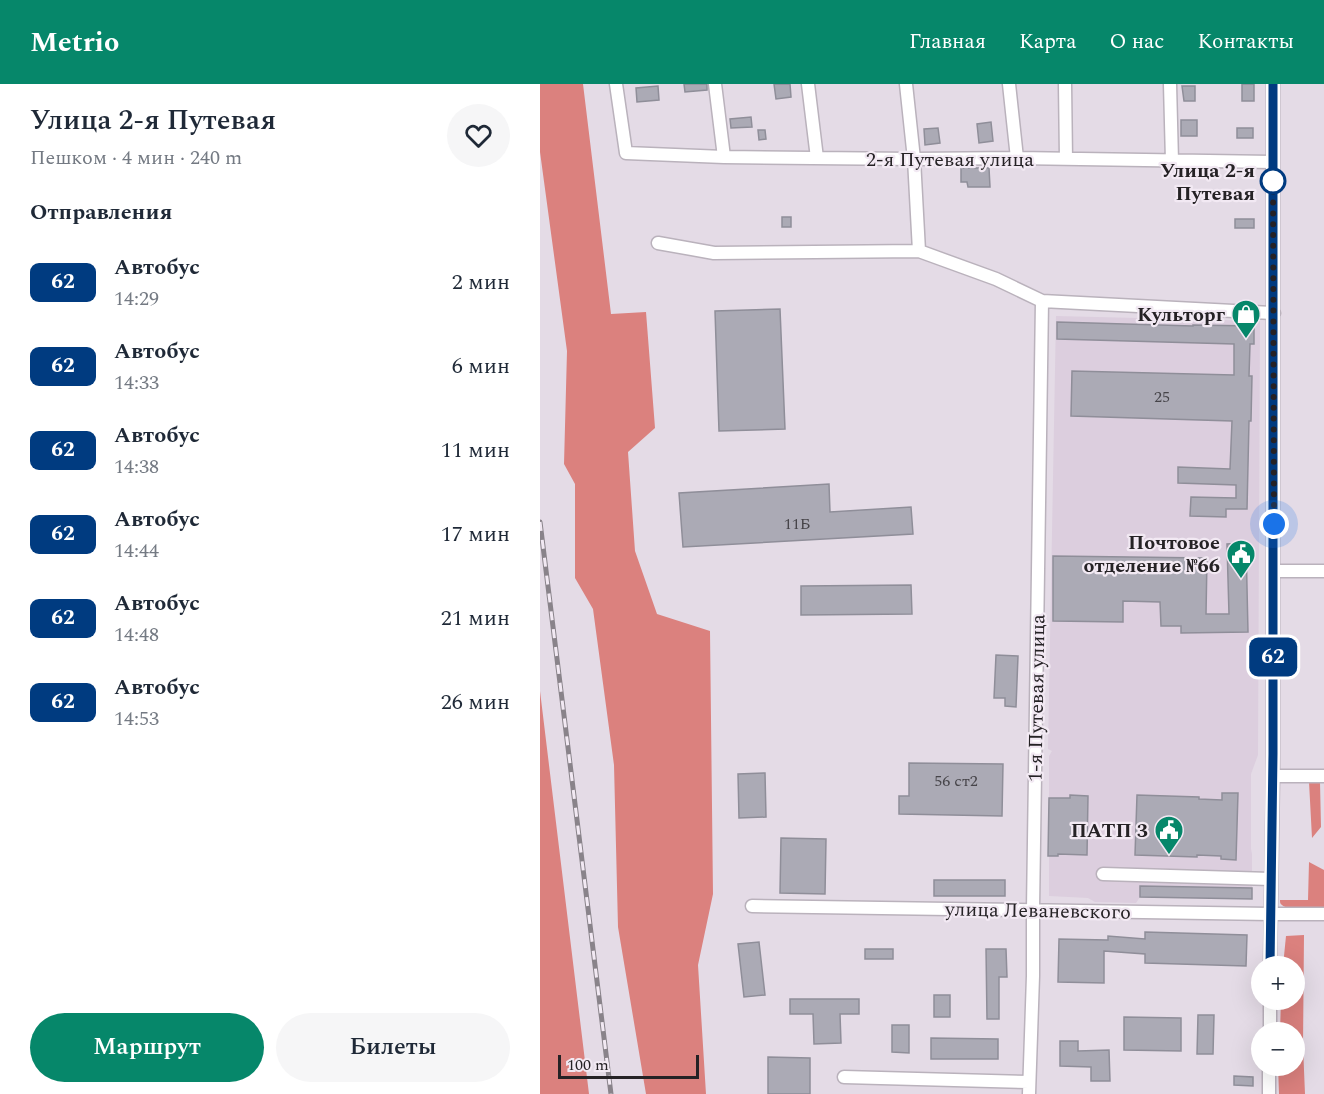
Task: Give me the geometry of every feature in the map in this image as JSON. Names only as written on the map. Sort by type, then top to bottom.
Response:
[{"type":"street","name":"2-я Путевая улица","points":[[616,84],[626,153],[724,157],[1273,162]]},
{"type":"street","points":[[716,84],[724,157]]},
{"type":"street","points":[[808,84],[817,158]]},
{"type":"street","points":[[906,84],[914,159],[919,250]]},
{"type":"street","points":[[1009,84],[1017,158]]},
{"type":"street","points":[[1065,84],[1066,159]]},
{"type":"street","points":[[1170,84],[1172,161]]},
{"type":"street","points":[[1270,956],[1273,776],[1273,84]]},
{"type":"street","points":[[658,243],[714,253],[919,250],[996,279],[1042,301],[1274,313]]},
{"type":"street","name":"1-я Путевая улица","points":[[1029,1088],[1033,976],[1042,301]]},
{"type":"street","points":[[1273,571],[1324,571]]},
{"type":"street","points":[[1273,776],[1324,776]]},
{"type":"street","points":[[1104,874],[1271,879]]},
{"type":"street","name":"улица Леваневского","points":[[752,906],[1324,914]]},
{"type":"street","points":[[1269,1076],[1269,1094]]},
{"type":"street","points":[[844,1077],[1029,1088]]},
{"type":"shaded area","points":[[540,84],[583,84],[611,314],[646,312],[655,428],[628,452],[635,551],[657,614],[710,631],[713,894],[698,965],[706,1094],[646,1094],[618,927],[614,765],[593,609],[575,578],[575,484],[564,464],[567,351],[540,152]]},
{"type":"shaded area","points":[[1056,316],[1260,321],[1258,755],[1251,774],[1252,899],[1140,897],[1136,903],[1095,902],[1088,898],[1049,896],[1049,756],[1052,751],[1048,749]]},
{"type":"shaded area","points":[[540,691],[589,1094],[540,1094]]},
{"type":"shaded area","points":[[1309,782],[1320,782],[1321,827],[1312,838]]},
{"type":"shaded area","points":[[1309,862],[1324,870],[1324,908],[1285,907],[1280,900],[1308,900]]},
{"type":"shaded area","points":[[1304,935],[1304,956],[1284,956],[1286,936]]},
{"type":"shaded area","points":[[1281,1010],[1303,1010],[1303,1022],[1280,1022]]},
{"type":"shaded area","points":[[1278,1076],[1304,1076],[1305,1094],[1279,1094]]},
{"type":"building","points":[[684,84],[707,84],[707,90],[685,92]]},
{"type":"building","points":[[774,84],[790,84],[791,97],[776,99]]},
{"type":"building","points":[[1242,84],[1254,84],[1254,101],[1242,101]]},
{"type":"building","points":[[658,86],[659,100],[637,102],[636,88]]},
{"type":"building","points":[[1182,86],[1195,86],[1195,101],[1184,101]]},
{"type":"building","points":[[751,117],[752,127],[731,128],[730,119]]},
{"type":"building","points":[[1181,120],[1197,120],[1197,136],[1181,136]]},
{"type":"building","points":[[991,122],[993,141],[979,143],[977,124]]},
{"type":"building","points":[[938,128],[940,143],[925,145],[924,129]]},
{"type":"building","points":[[1237,128],[1253,128],[1253,138],[1237,138]]},
{"type":"building","points":[[758,130],[765,130],[766,139],[759,140]]},
{"type":"building","points":[[961,168],[989,168],[990,187],[968,187],[967,182],[961,182]]},
{"type":"building","points":[[782,217],[791,217],[791,227],[782,227]]},
{"type":"building","points":[[1235,219],[1254,219],[1254,228],[1235,228]]},
{"type":"building","points":[[780,309],[785,429],[719,431],[715,311]]},
{"type":"building","points":[[1057,322],[1254,326],[1254,344],[1250,344],[1249,376],[1252,376],[1247,509],[1226,509],[1226,517],[1190,516],[1191,497],[1236,498],[1236,485],[1178,483],[1178,467],[1230,469],[1232,421],[1071,416],[1072,371],[1234,375],[1234,344],[1057,339]]},
{"type":"building","points":[[829,484],[830,512],[911,507],[913,534],[683,547],[679,493]]},
{"type":"building","points":[[1246,543],[1248,632],[1181,633],[1181,626],[1161,626],[1160,602],[1123,601],[1123,622],[1053,621],[1053,556],[1207,558],[1206,614],[1229,614],[1227,544]]},
{"type":"building","points":[[911,585],[912,614],[801,615],[801,586]]},
{"type":"building","points":[[996,655],[1018,656],[1016,707],[1005,706],[1005,698],[994,698]]},
{"type":"building","points":[[909,763],[1003,764],[1002,816],[899,814],[899,796],[909,796]]},
{"type":"building","points":[[765,773],[766,817],[739,818],[738,774]]},
{"type":"building","points":[[1222,793],[1238,793],[1236,860],[1221,859],[1221,856],[1135,855],[1137,795],[1222,800]]},
{"type":"building","points":[[1070,795],[1088,796],[1087,855],[1048,856],[1049,798],[1070,798]]},
{"type":"building","points":[[781,838],[826,839],[825,894],[780,893]]},
{"type":"building","points":[[934,880],[1005,880],[1005,896],[934,896]]},
{"type":"building","points":[[1140,886],[1252,888],[1252,899],[1140,897]]},
{"type":"building","points":[[1145,932],[1247,935],[1246,966],[1145,963],[1145,954],[1104,951],[1104,983],[1058,982],[1059,939],[1108,940],[1108,936],[1145,939]]},
{"type":"building","points":[[759,942],[765,995],[744,997],[738,944]]},
{"type":"building","points":[[865,949],[893,949],[893,959],[865,959]]},
{"type":"building","points":[[986,949],[1006,949],[1007,977],[999,977],[999,1019],[987,1019]]},
{"type":"building","points":[[934,995],[950,995],[950,1017],[934,1017]]},
{"type":"building","points":[[790,999],[859,999],[859,1014],[840,1014],[841,1043],[814,1044],[813,1014],[790,1014]]},
{"type":"building","points":[[1198,1015],[1214,1015],[1213,1054],[1197,1054]]},
{"type":"building","points":[[1124,1017],[1181,1018],[1181,1051],[1124,1050]]},
{"type":"building","points":[[892,1025],[909,1025],[909,1053],[892,1052]]},
{"type":"building","points":[[931,1038],[998,1039],[998,1059],[931,1059]]},
{"type":"building","points":[[1060,1041],[1078,1041],[1078,1051],[1109,1050],[1110,1081],[1091,1081],[1091,1067],[1060,1066]]},
{"type":"building","points":[[768,1057],[810,1058],[810,1094],[768,1094]]},
{"type":"building","points":[[1234,1076],[1253,1077],[1253,1086],[1234,1085]]},
{"type":"railway","points":[[540,522],[611,1094]]},
{"type":"bus line","name":"62","points":[[1270,956],[1273,754],[1273,84]]},
{"type":"place","name":"Улица 2-я Путевая","points":[[1273,181]]},
{"type":"place","name":"Культорг","points":[[1246,340]]},
{"type":"place","name":"Почтовое отделение №66","points":[[1241,580]]},
{"type":"place","name":"ПАТП 3","points":[[1169,856]]},
{"type":"route","points":[[1273,181],[1274,524]]}]
